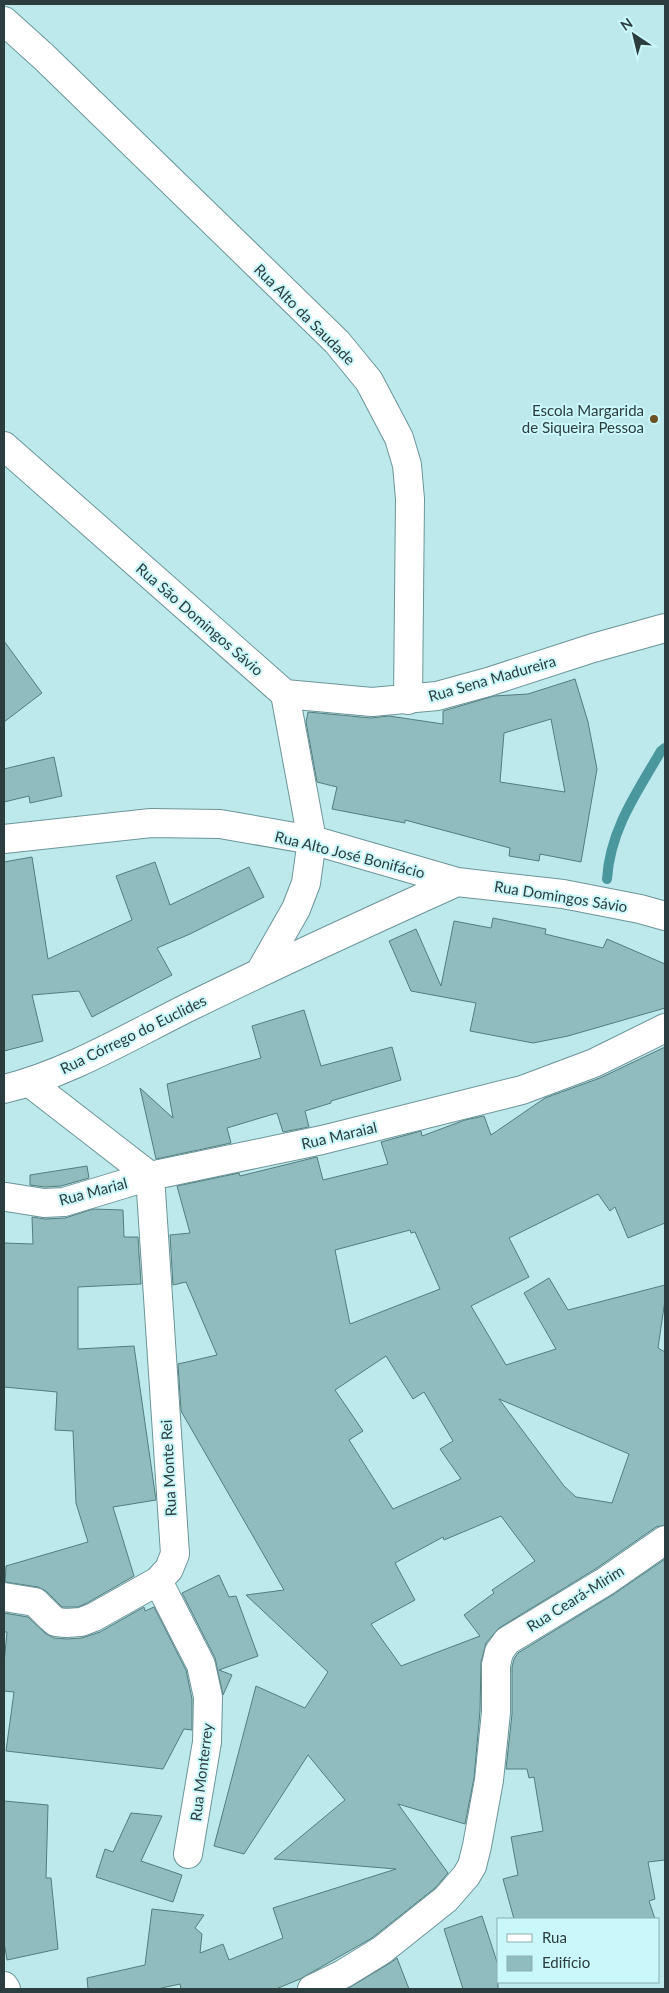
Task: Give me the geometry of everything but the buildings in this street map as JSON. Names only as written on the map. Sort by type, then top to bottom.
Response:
[{"type":"street","name":"Rua Alto da Saudade","points":[[4,21],[57,70],[337,342],[369,381],[399,438],[407,465],[410,499],[408,700]]},
{"type":"street","name":"Rua São Domingos Sávio","points":[[4,446],[285,694]]},
{"type":"street","name":"Rua Sena Madureira","points":[[285,694],[372,702],[437,696],[665,628]]},
{"type":"street","points":[[260,972],[296,909],[306,883],[312,840],[285,694]]},
{"type":"street","name":"Rua Alto José Bonifácio","points":[[4,839],[151,822],[220,824],[312,840],[456,882]]},
{"type":"street","name":"Rua Domingos Sávio","points":[[456,882],[563,894],[640,909],[665,916]]},
{"type":"street","name":"Rua Córrego do Euclides","points":[[17,1086],[88,1057],[260,972],[456,882]]},
{"type":"street","name":"Rua Maraial","points":[[150,1176],[322,1140],[522,1090],[594,1063],[665,1028]]},
{"type":"street","points":[[17,1086],[150,1176]]},
{"type":"street","name":"Rua Marial","points":[[6,1197],[44,1202],[64,1202],[150,1176]]},
{"type":"street","name":"Rua Monte Rei","points":[[4,1597],[35,1602],[56,1622],[81,1622],[94,1617],[158,1581],[168,1569],[175,1554],[150,1176]]},
{"type":"street","name":"Rua Ceará-Mirim","points":[[312,1989],[382,1950],[446,1899],[461,1883],[472,1866],[489,1780],[496,1712],[496,1665],[506,1641],[606,1581],[665,1540]]},
{"type":"street","name":"Rua Monterrey","points":[[158,1581],[201,1666],[208,1697],[207,1742],[188,1854]]},
{"type":"waterway","points":[[607,879],[613,844],[626,812],[661,751],[665,748]]},
{"type":"place","name":"Escola Margarida de Siqueira Pessoa","points":[[654,419]]}]
